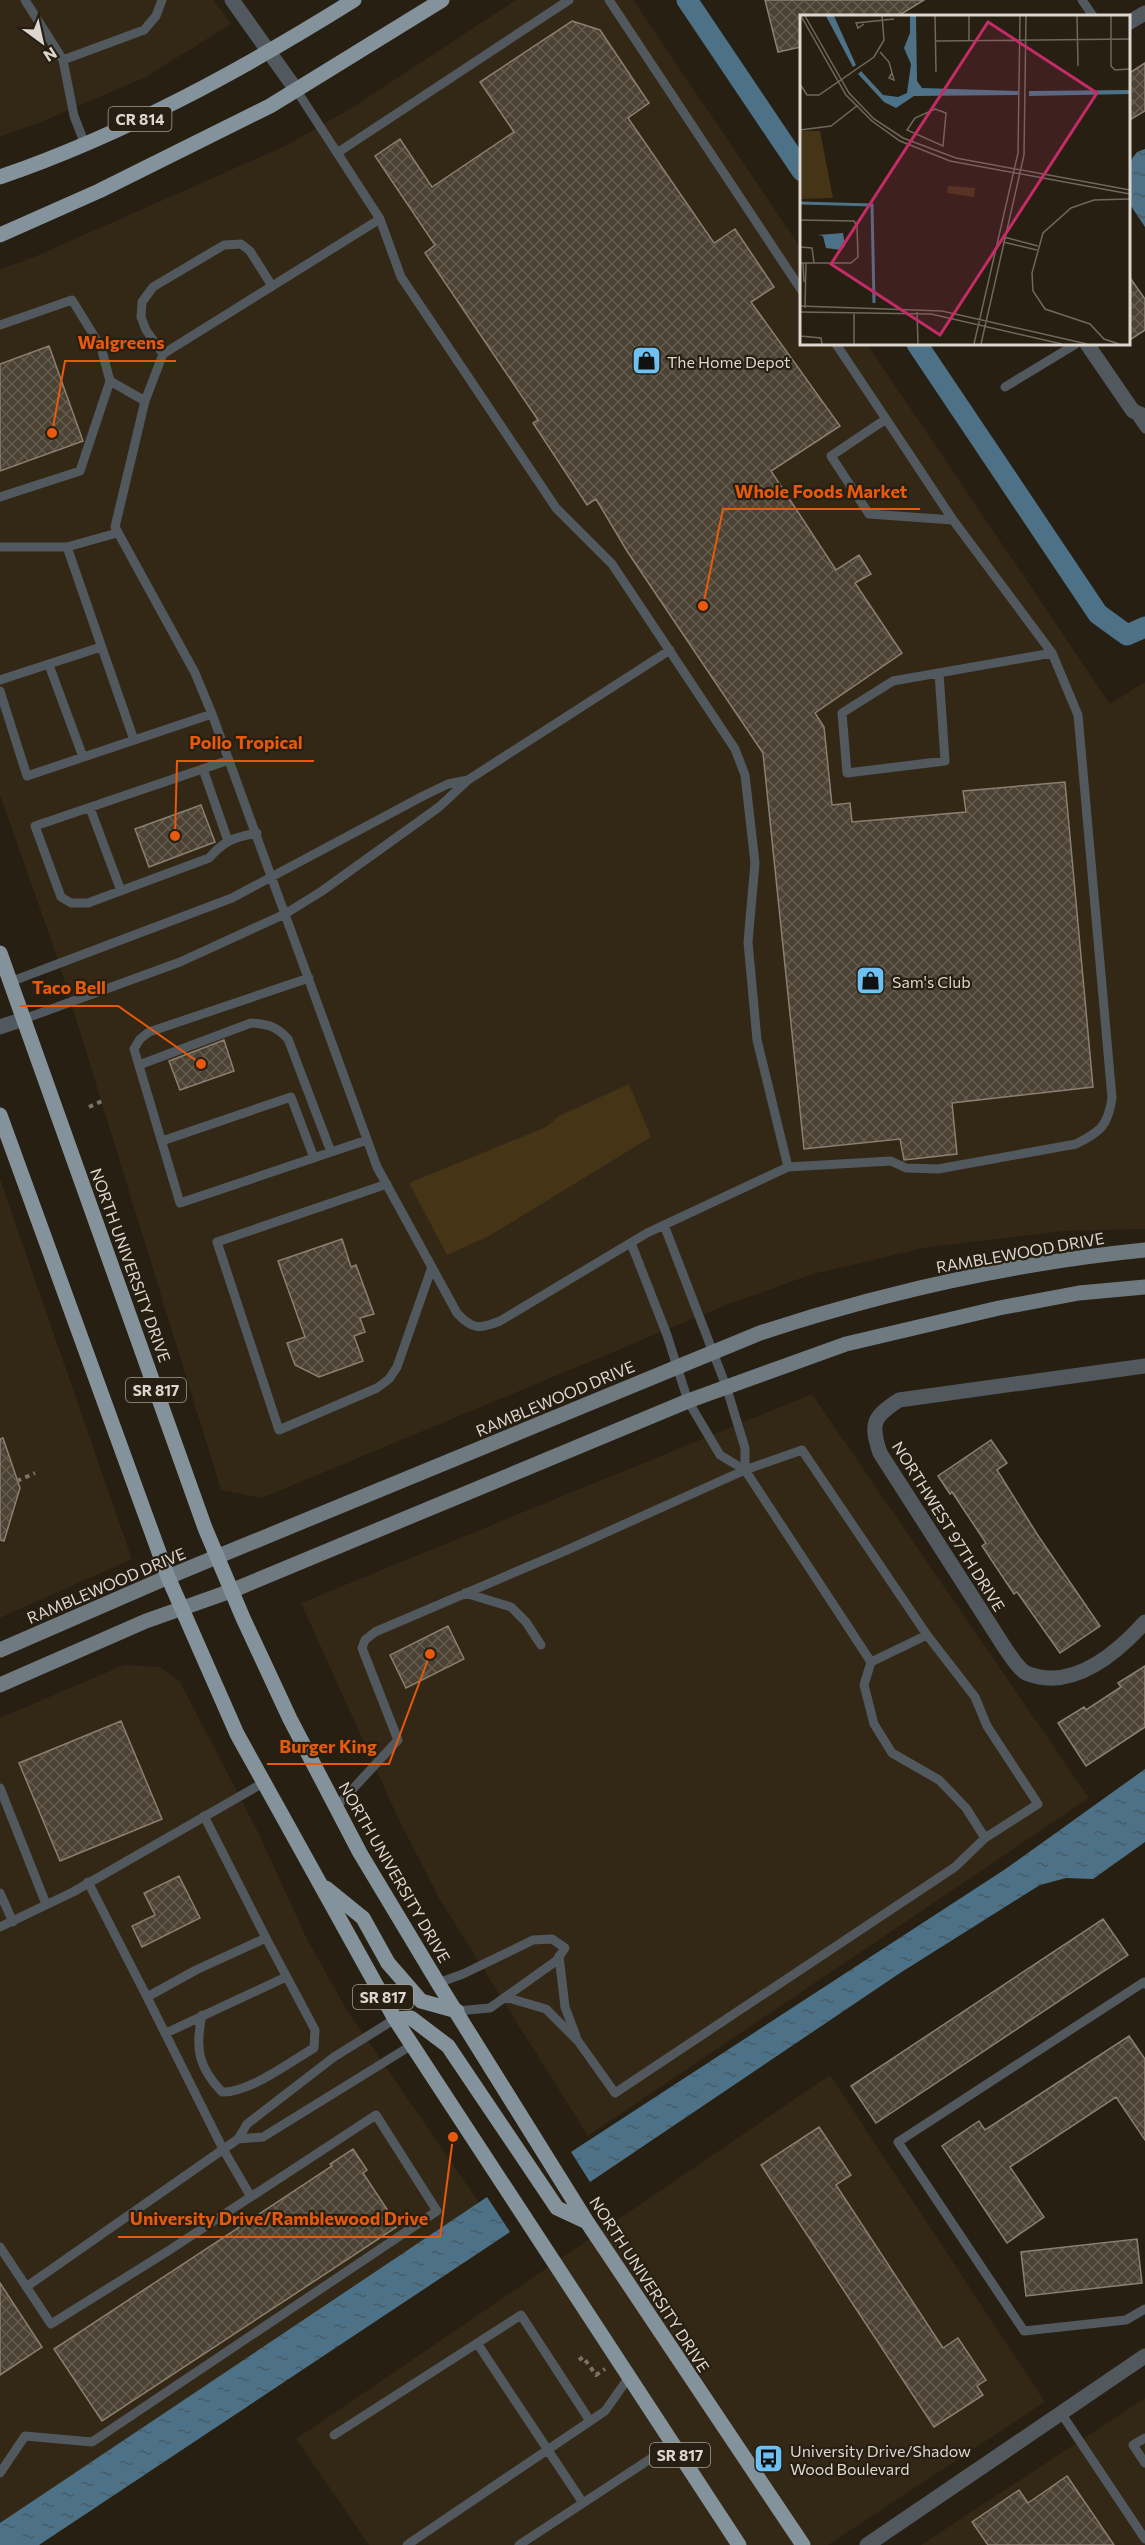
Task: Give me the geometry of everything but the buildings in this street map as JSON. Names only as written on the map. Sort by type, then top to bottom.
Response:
[{"type":"main road","name":"CR 814","points":[[0,177],[85,144],[165,107],[269,52],[354,0]]},
{"type":"main road","name":"CR 814","points":[[0,235],[99,191],[297,91],[442,0]]},
{"type":"main road","name":"NORTH UNIVERSITY DRIVE","points":[[0,952],[5,984],[24,1019],[217,1558],[290,1719],[360,1852],[438,1983],[587,2222],[803,2545]]},
{"type":"main road","name":"SR 817","points":[[0,1115],[168,1578],[237,1734],[395,2019],[739,2545]]},
{"type":"main road","points":[[319,1882],[363,1918],[388,1963],[421,2001],[457,2011]]},
{"type":"main road","points":[[395,2019],[411,2018],[448,2046],[557,2208],[587,2222]]},
{"type":"street","points":[[232,0],[297,91]]},
{"type":"street","points":[[1130,22],[1145,12]]},
{"type":"street","points":[[1088,345],[1139,413]]},
{"type":"street","points":[[0,1027],[24,1019]]},
{"type":"street","name":"RAMBLEWOOD DRIVE","points":[[0,1650],[712,1352],[836,1308],[1074,1257],[1145,1250]]},
{"type":"street","points":[[0,1685],[181,1608],[231,1591],[688,1401],[846,1344],[1010,1306],[1079,1293],[1145,1287]]},
{"type":"street","name":"NORTHWEST 97TH DRIVE","points":[[1145,1366],[899,1400],[880,1413],[873,1430],[880,1453],[1005,1648],[1024,1672],[1048,1677],[1082,1672],[1120,1648],[1145,1622]]},
{"type":"street","points":[[867,2545],[1145,2356]]},
{"type":"lane","points":[[25,0],[63,60],[74,116],[85,144]]},
{"type":"lane","points":[[63,60],[144,30],[156,16],[162,0]]},
{"type":"lane","points":[[337,153],[569,0]]},
{"type":"lane","points":[[609,0],[800,289]]},
{"type":"lane","points":[[1082,0],[1092,15]]},
{"type":"lane","points":[[297,91],[380,219],[402,277],[556,508],[612,564],[735,749],[745,775],[755,863],[748,942],[757,1040],[788,1167]]},
{"type":"lane","points":[[380,219],[164,354],[145,401],[115,527],[195,673],[212,714],[377,1167],[457,1313],[468,1325],[485,1327],[500,1321],[664,1225],[788,1167],[891,1161],[906,1168],[938,1169],[1076,1144],[1096,1133],[1109,1117],[1112,1098],[1078,715],[1052,652],[953,520],[837,345]]},
{"type":"lane","points":[[164,354],[146,330],[141,317],[142,302],[153,287],[224,245],[240,244],[250,252],[273,286]]},
{"type":"lane","points":[[0,325],[72,300],[101,346],[110,381],[80,471],[0,497]]},
{"type":"lane","points":[[1005,387],[1074,345]]},
{"type":"lane","points":[[110,381],[145,401]]},
{"type":"lane","points":[[1139,413],[1145,429]]},
{"type":"lane","points":[[886,419],[831,456],[869,514],[953,520]]},
{"type":"lane","points":[[0,547],[67,547],[117,532]]},
{"type":"lane","points":[[67,547],[134,740]]},
{"type":"lane","points":[[0,680],[101,646]]},
{"type":"lane","points":[[24,1019],[180,962],[285,914],[322,891],[440,807],[468,780],[670,650]]},
{"type":"lane","points":[[939,673],[945,761],[847,773],[842,712],[893,681],[1052,652]]},
{"type":"lane","points":[[49,665],[83,757]]},
{"type":"lane","points":[[0,691],[27,776],[212,714]]},
{"type":"lane","points":[[229,760],[35,826],[38,836],[61,897],[71,903],[88,903],[209,858],[222,844],[256,833]]},
{"type":"lane","points":[[203,769],[228,841]]},
{"type":"lane","points":[[5,984],[232,898],[423,796],[448,784],[468,780]]},
{"type":"lane","points":[[90,808],[121,891]]},
{"type":"lane","points":[[309,978],[149,1032],[140,1039],[134,1049],[180,1203],[367,1140]]},
{"type":"lane","points":[[139,1065],[251,1023],[270,1024],[279,1029],[288,1039],[331,1152]]},
{"type":"lane","points":[[162,1141],[291,1097],[314,1158]]},
{"type":"lane","points":[[387,1184],[217,1242],[279,1430],[377,1388],[389,1379],[397,1367],[432,1267]]},
{"type":"lane","points":[[664,1225],[726,1386],[745,1448],[745,1470]]},
{"type":"lane","points":[[631,1243],[651,1292],[688,1401],[720,1455],[745,1470],[871,1662]]},
{"type":"lane","points":[[336,1807],[398,1740],[362,1648],[365,1640],[375,1632],[567,1550],[745,1470],[802,1450],[927,1635],[975,1697],[987,1726],[1038,1804],[985,1838],[955,1867],[615,2093],[578,2041],[546,2009],[505,1997]]},
{"type":"lane","points":[[465,1593],[512,1606],[541,1645]]},
{"type":"lane","points":[[927,1635],[871,1662],[864,1685],[874,1724],[891,1753],[939,1780],[966,1808],[985,1838]]},
{"type":"lane","points":[[0,1927],[88,1882],[263,1783]]},
{"type":"lane","points":[[0,1788],[46,1904]]},
{"type":"lane","points":[[202,2015],[198,2052],[210,2080],[222,2092],[232,2092],[246,2087],[314,2048],[315,2030],[204,1816]]},
{"type":"lane","points":[[88,1882],[223,2149],[251,2197]]},
{"type":"lane","points":[[0,1893],[13,1922]]},
{"type":"lane","points":[[147,1997],[196,1970],[266,1938]]},
{"type":"lane","points":[[438,1983],[463,1974],[533,1940],[552,1940],[565,1948],[556,1961],[490,2008],[457,2011]]},
{"type":"lane","points":[[560,1956],[565,2007],[578,2041]]},
{"type":"lane","points":[[166,2033],[286,1977]]},
{"type":"lane","points":[[1145,1984],[1144,1982],[898,2142],[1024,2331],[1126,2320],[1145,2309]]},
{"type":"lane","points":[[26,2287],[238,2139],[247,2124],[316,2071],[395,2019]]},
{"type":"lane","points":[[238,2139],[263,2137],[412,2044]]},
{"type":"lane","points":[[0,2247],[51,2324],[376,2115],[437,2211],[92,2442],[25,2436],[0,2473]]},
{"type":"lane","points":[[334,2435],[521,2315],[590,2421]]},
{"type":"lane","points":[[477,2343],[583,2503]]},
{"type":"lane","points":[[406,2545],[605,2411],[629,2377]]},
{"type":"lane","points":[[1061,2413],[1145,2539]]},
{"type":"lane","points":[[1145,2438],[1133,2445],[1145,2463]]},
{"type":"lane","points":[[519,2545],[673,2445]]},
{"type":"path","points":[[89,1107],[102,1101]]},
{"type":"path","points":[[17,1481],[35,1473]]},
{"type":"path","points":[[579,2361],[583,2357],[596,2375],[606,2369]]},
{"type":"shaded area","points":[[0,0],[214,0],[231,24],[144,78],[0,137]]},
{"type":"shaded area","points":[[516,0],[633,0],[800,247],[800,345],[868,345],[1110,704],[1145,682],[1145,1229],[1065,1231],[929,1247],[813,1274],[726,1305],[262,1498],[221,1490],[56,954],[0,795],[0,269],[34,257],[285,146],[353,107]]},
{"type":"shaded area","points":[[629,1084],[651,1137],[489,1236],[447,1255],[409,1183],[546,1127],[559,1116]]},
{"type":"shaded area","points":[[0,1179],[132,1559],[0,1618]]},
{"type":"shaded area","points":[[812,1394],[1089,1798],[588,2136],[440,1900],[398,1818],[301,1603]]},
{"type":"shaded area","points":[[124,1665],[160,1667],[180,1682],[259,1834],[307,1939],[347,2010],[482,2207],[0,2527],[0,1718]]},
{"type":"shaded area","points":[[830,2075],[1045,2402],[828,2545],[369,2545],[296,2439]]},
{"type":"shaded area","points":[[1145,2398],[1145,2545],[921,2545]]},
{"type":"water","points":[[1145,149],[1145,227],[1130,204],[1130,161],[1137,152]]},
{"type":"water","points":[[1145,1769],[1145,1842],[1093,1879],[1066,1878],[1040,1885],[900,1973],[590,2182],[571,2152],[1004,1870]]},
{"type":"water","points":[[487,2197],[510,2232],[39,2545],[0,2545],[0,2523]]},
{"type":"waterway","points":[[687,0],[800,168]]},
{"type":"waterway","points":[[918,345],[1098,614],[1127,635],[1145,627]]},
{"type":"place","name":"The Home Depot","points":[[646,361]]},
{"type":"place","name":"Walgreens","points":[[52,433]]},
{"type":"place","name":"Whole Foods Market","points":[[703,606]]},
{"type":"place","name":"Pollo Tropical","points":[[175,836]]},
{"type":"place","name":"Sam's Club","points":[[871,981]]},
{"type":"place","name":"Taco Bell","points":[[201,1064]]},
{"type":"place","name":"Burger King","points":[[430,1654]]},
{"type":"place","name":"University Drive/Ramblewood Drive","points":[[453,2137]]},
{"type":"place","name":"University Drive/Shadow Wood Boulevard","points":[[769,2459]]}]
